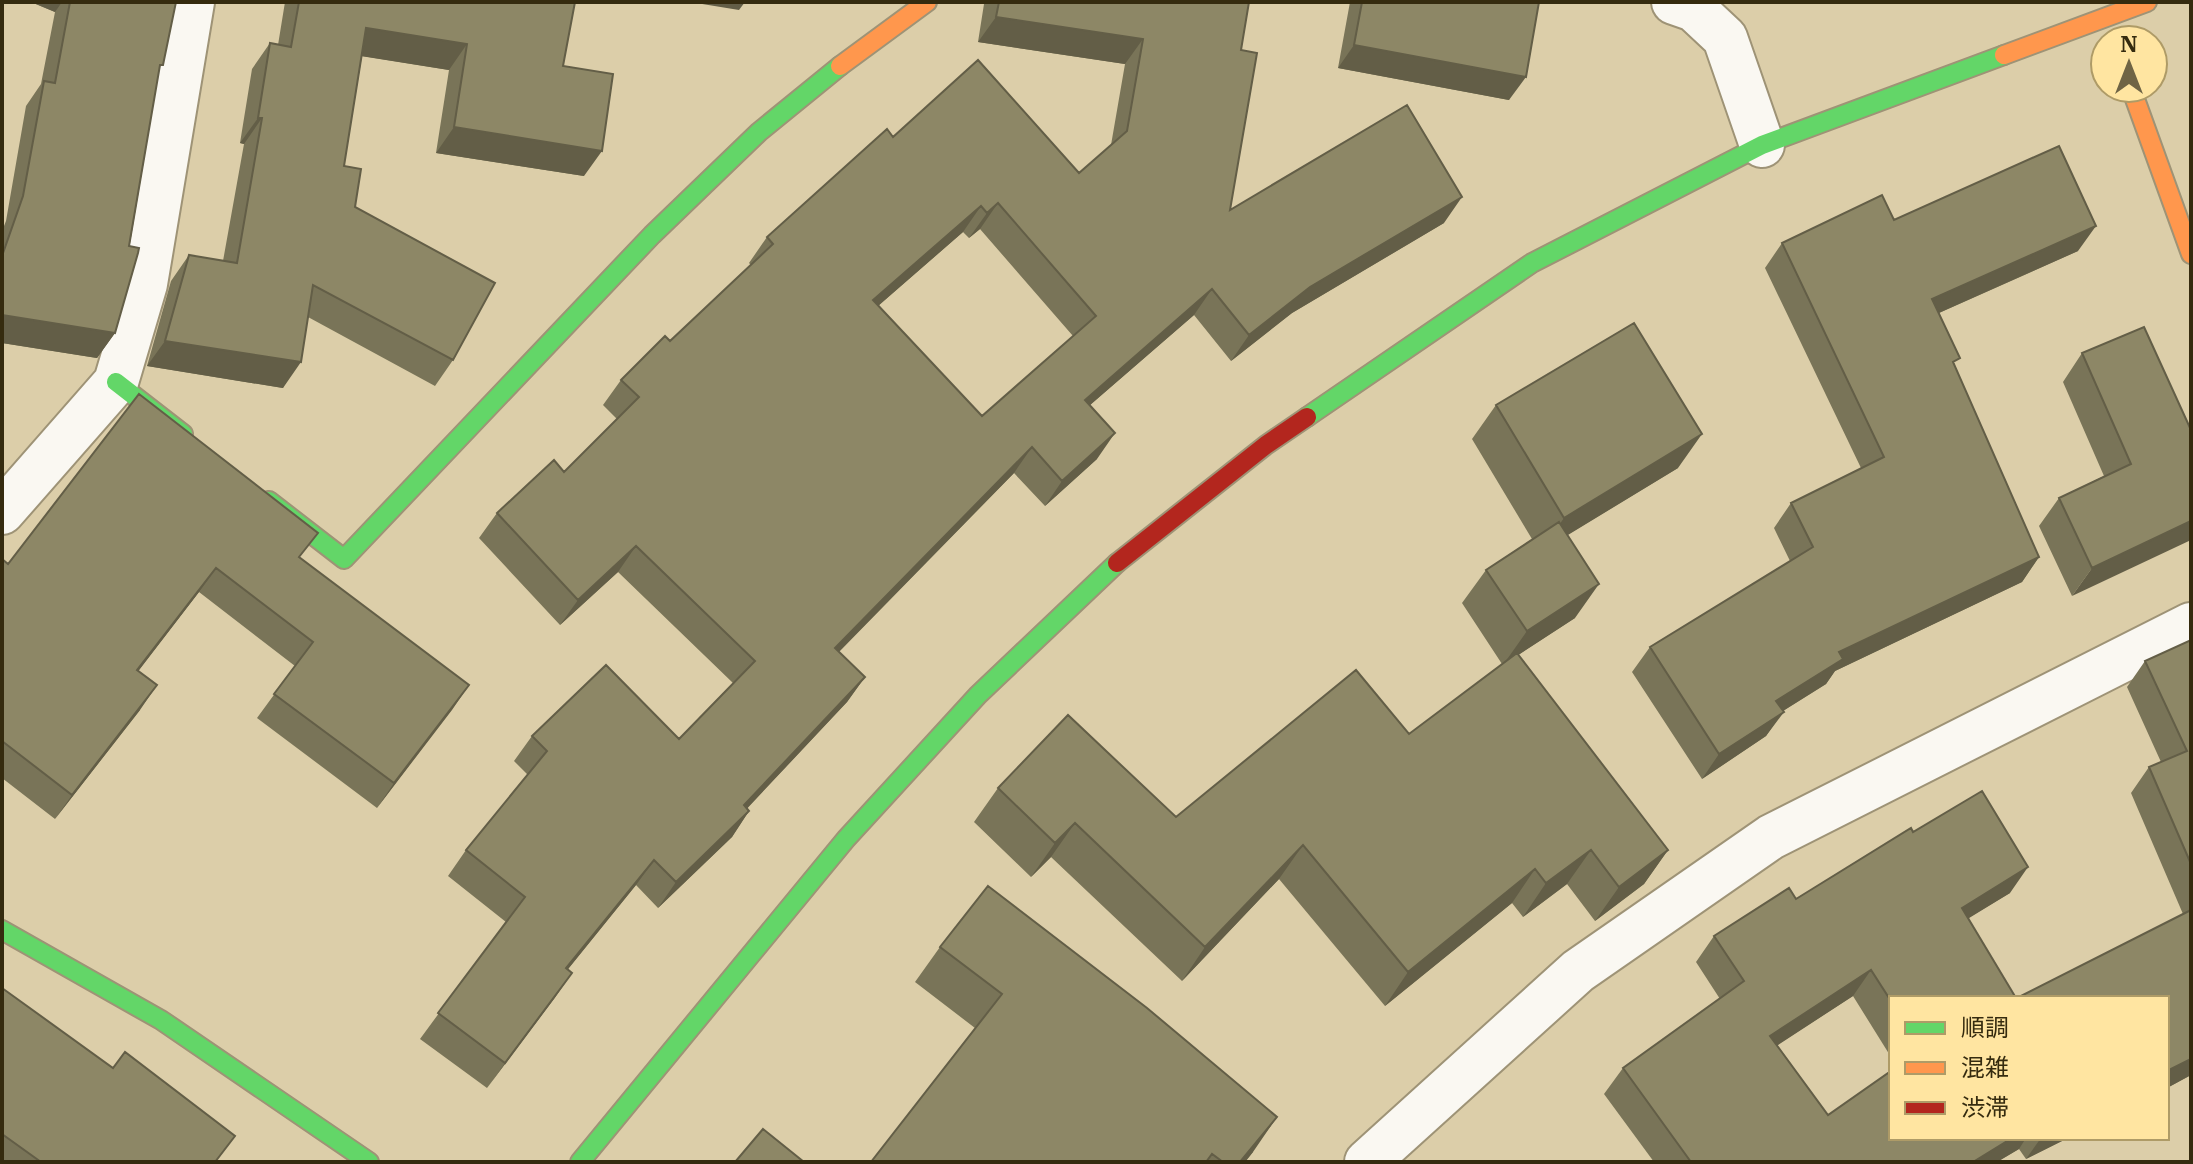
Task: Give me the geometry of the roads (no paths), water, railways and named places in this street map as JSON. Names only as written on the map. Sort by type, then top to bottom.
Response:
[{"type":"street","points":[[2,512],[116,382],[145,284],[192,2]]},
{"type":"street","points":[[260,494],[344,559],[614,272],[760,131],[830,73],[927,2]]},
{"type":"street","points":[[1674,2],[1694,9],[1725,38],[1762,145]]},
{"type":"street","points":[[580,1162],[846,839],[978,695],[1106,572],[1266,445],[1532,263],[1762,145],[2147,2]]},
{"type":"street","points":[[2106,19],[2108,24]]},
{"type":"street","points":[[2137,104],[2191,254]]},
{"type":"street","points":[[116,382],[200,447]]},
{"type":"street","points":[[1367,1162],[1578,971],[1771,837],[2191,625]]},
{"type":"street","points":[[2,930],[161,1020],[369,1162]]}]
